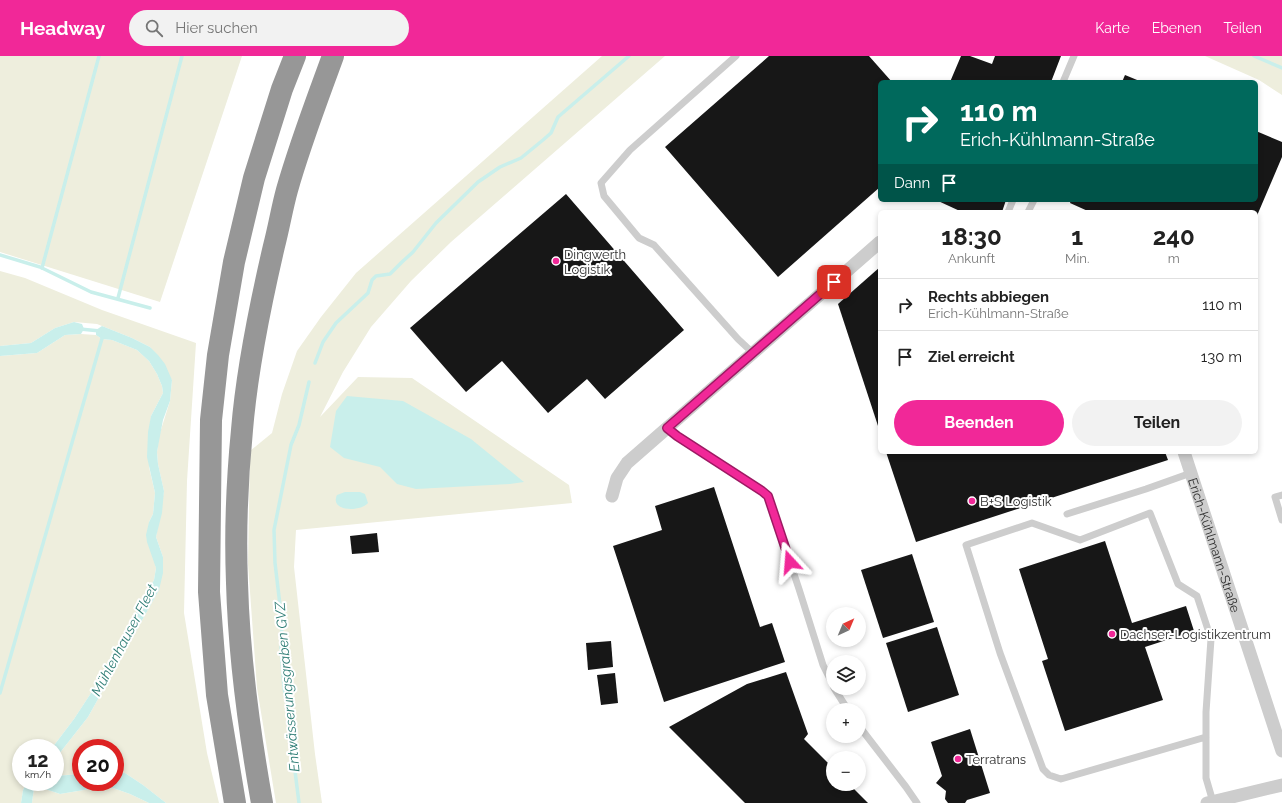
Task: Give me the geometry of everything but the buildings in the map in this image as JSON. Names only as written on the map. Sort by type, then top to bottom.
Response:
[{"type":"highway","points":[[235,803],[217,696],[209,592],[211,420],[218,355],[234,262],[254,178],[282,89],[295,56]]},
{"type":"highway","points":[[262,803],[253,756],[245,695],[239,635],[236,582],[237,510],[242,429],[253,349],[287,190],[306,130],[333,56]]},
{"type":"street","points":[[612,496],[618,478],[627,463],[878,244]]},
{"type":"street","name":"Erich-Kühlmann-Straße","points":[[1185,454],[1282,751]]},
{"type":"street","points":[[1210,802],[1282,785]]},
{"type":"lane","points":[[736,56],[630,150],[600,183],[604,196],[639,238],[654,245],[738,339],[753,353]]},
{"type":"lane","points":[[1065,80],[1074,56]]},
{"type":"lane","points":[[667,428],[768,496],[826,671]]},
{"type":"lane","points":[[1067,514],[1191,473]]},
{"type":"lane","points":[[1282,495],[1275,497],[1282,520]]},
{"type":"lane","points":[[1206,737],[1061,779],[1049,774],[1043,769],[1003,660],[966,546],[1032,523],[1080,540],[1150,513],[1178,584],[1197,596],[1211,639],[1206,712],[1206,737],[1206,778],[1210,802]]},
{"type":"lane","points":[[866,735],[917,803]]},
{"type":"green space","points":[[0,56],[242,56],[160,302],[0,252]]},
{"type":"green space","points":[[602,56],[665,56],[451,242],[411,281],[371,327],[343,372],[320,417],[358,377],[412,378],[569,485],[572,503],[296,530],[294,567],[322,803],[276,803],[257,688],[248,564],[250,451],[272,433],[282,394],[297,351],[321,317],[356,273]]},
{"type":"green space","points":[[1205,56],[1282,56],[1282,95],[1259,80]]},
{"type":"green space","points":[[0,271],[25,278],[102,310],[196,343],[187,481],[184,613],[207,753],[219,803],[166,803],[143,785],[124,773],[124,739],[72,739],[72,775],[64,775],[64,748],[88,717],[159,590],[163,557],[156,537],[164,491],[157,452],[159,436],[170,401],[172,380],[150,347],[97,324],[74,322],[55,328],[31,343],[0,346]]},
{"type":"green space","points":[[65,335],[96,335],[102,339],[112,340],[137,350],[149,361],[162,386],[163,393],[151,416],[149,467],[155,493],[153,514],[149,522],[156,568],[154,580],[91,693],[59,739],[12,739],[12,791],[23,791],[21,803],[0,803],[0,356],[37,353]]},
{"type":"green space","points":[[34,791],[51,791],[60,794],[78,791],[122,791],[149,803],[32,803]]},
{"type":"water","points":[[74,322],[82,324],[84,329],[81,334],[65,335],[37,353],[0,356],[0,346],[31,343],[55,328]]},
{"type":"water","points":[[102,326],[150,347],[165,364],[172,380],[170,401],[163,420],[157,452],[164,491],[162,513],[156,537],[163,557],[163,573],[159,590],[88,717],[64,748],[64,739],[59,739],[91,693],[154,580],[156,568],[146,535],[149,522],[153,514],[155,493],[147,457],[148,432],[151,416],[163,393],[162,386],[149,361],[137,350],[112,340],[102,339],[96,335],[96,330]]},
{"type":"water","points":[[347,396],[403,401],[471,439],[524,482],[416,489],[397,484],[380,467],[344,458],[330,447],[336,411]]},
{"type":"water","points":[[345,492],[360,492],[365,494],[368,503],[359,508],[353,509],[347,509],[337,505],[337,495]]},
{"type":"water","points":[[124,773],[143,785],[166,803],[149,803],[122,791],[124,791]]},
{"type":"water","points":[[64,775],[72,775],[72,791],[78,791],[60,794],[51,791],[64,791]]},
{"type":"water","points":[[23,791],[34,791],[32,803],[21,803]]},
{"type":"waterway","points":[[42,268],[99,56]]},
{"type":"waterway","points":[[118,298],[182,56]]},
{"type":"waterway","name":"Entwässerungsgraben GVZ","points":[[315,363],[323,342],[336,323],[368,293],[372,280],[376,276],[390,274],[413,252],[436,223],[478,182],[500,167],[521,158],[543,140],[551,133],[558,117],[629,56]]},
{"type":"waterway","name":"Entwässerungsgraben GVZ","points":[[1254,56],[1282,68]]},
{"type":"waterway","points":[[0,255],[40,267],[91,292],[150,308]]},
{"type":"waterway","name":"Mühlenhauser Fleet","points":[[80,329],[100,331]]},
{"type":"waterway","points":[[0,693],[103,335]]},
{"type":"waterway","name":"Entwässerungsgraben GVZ","points":[[299,803],[294,763],[296,752],[284,688],[281,649],[282,622],[275,563],[274,530],[291,445],[299,425],[309,382]]},
{"type":"place","name":"Dingwerth Logistik","points":[[556,261]]},
{"type":"place","name":"B+S Logistik","points":[[972,501]]},
{"type":"place","name":"Dachser-Logistikzentrum","points":[[1112,634]]},
{"type":"place","name":"Terratrans","points":[[958,759]]},
{"type":"route","points":[[790,562],[768,496],[667,428],[834,282]]}]
